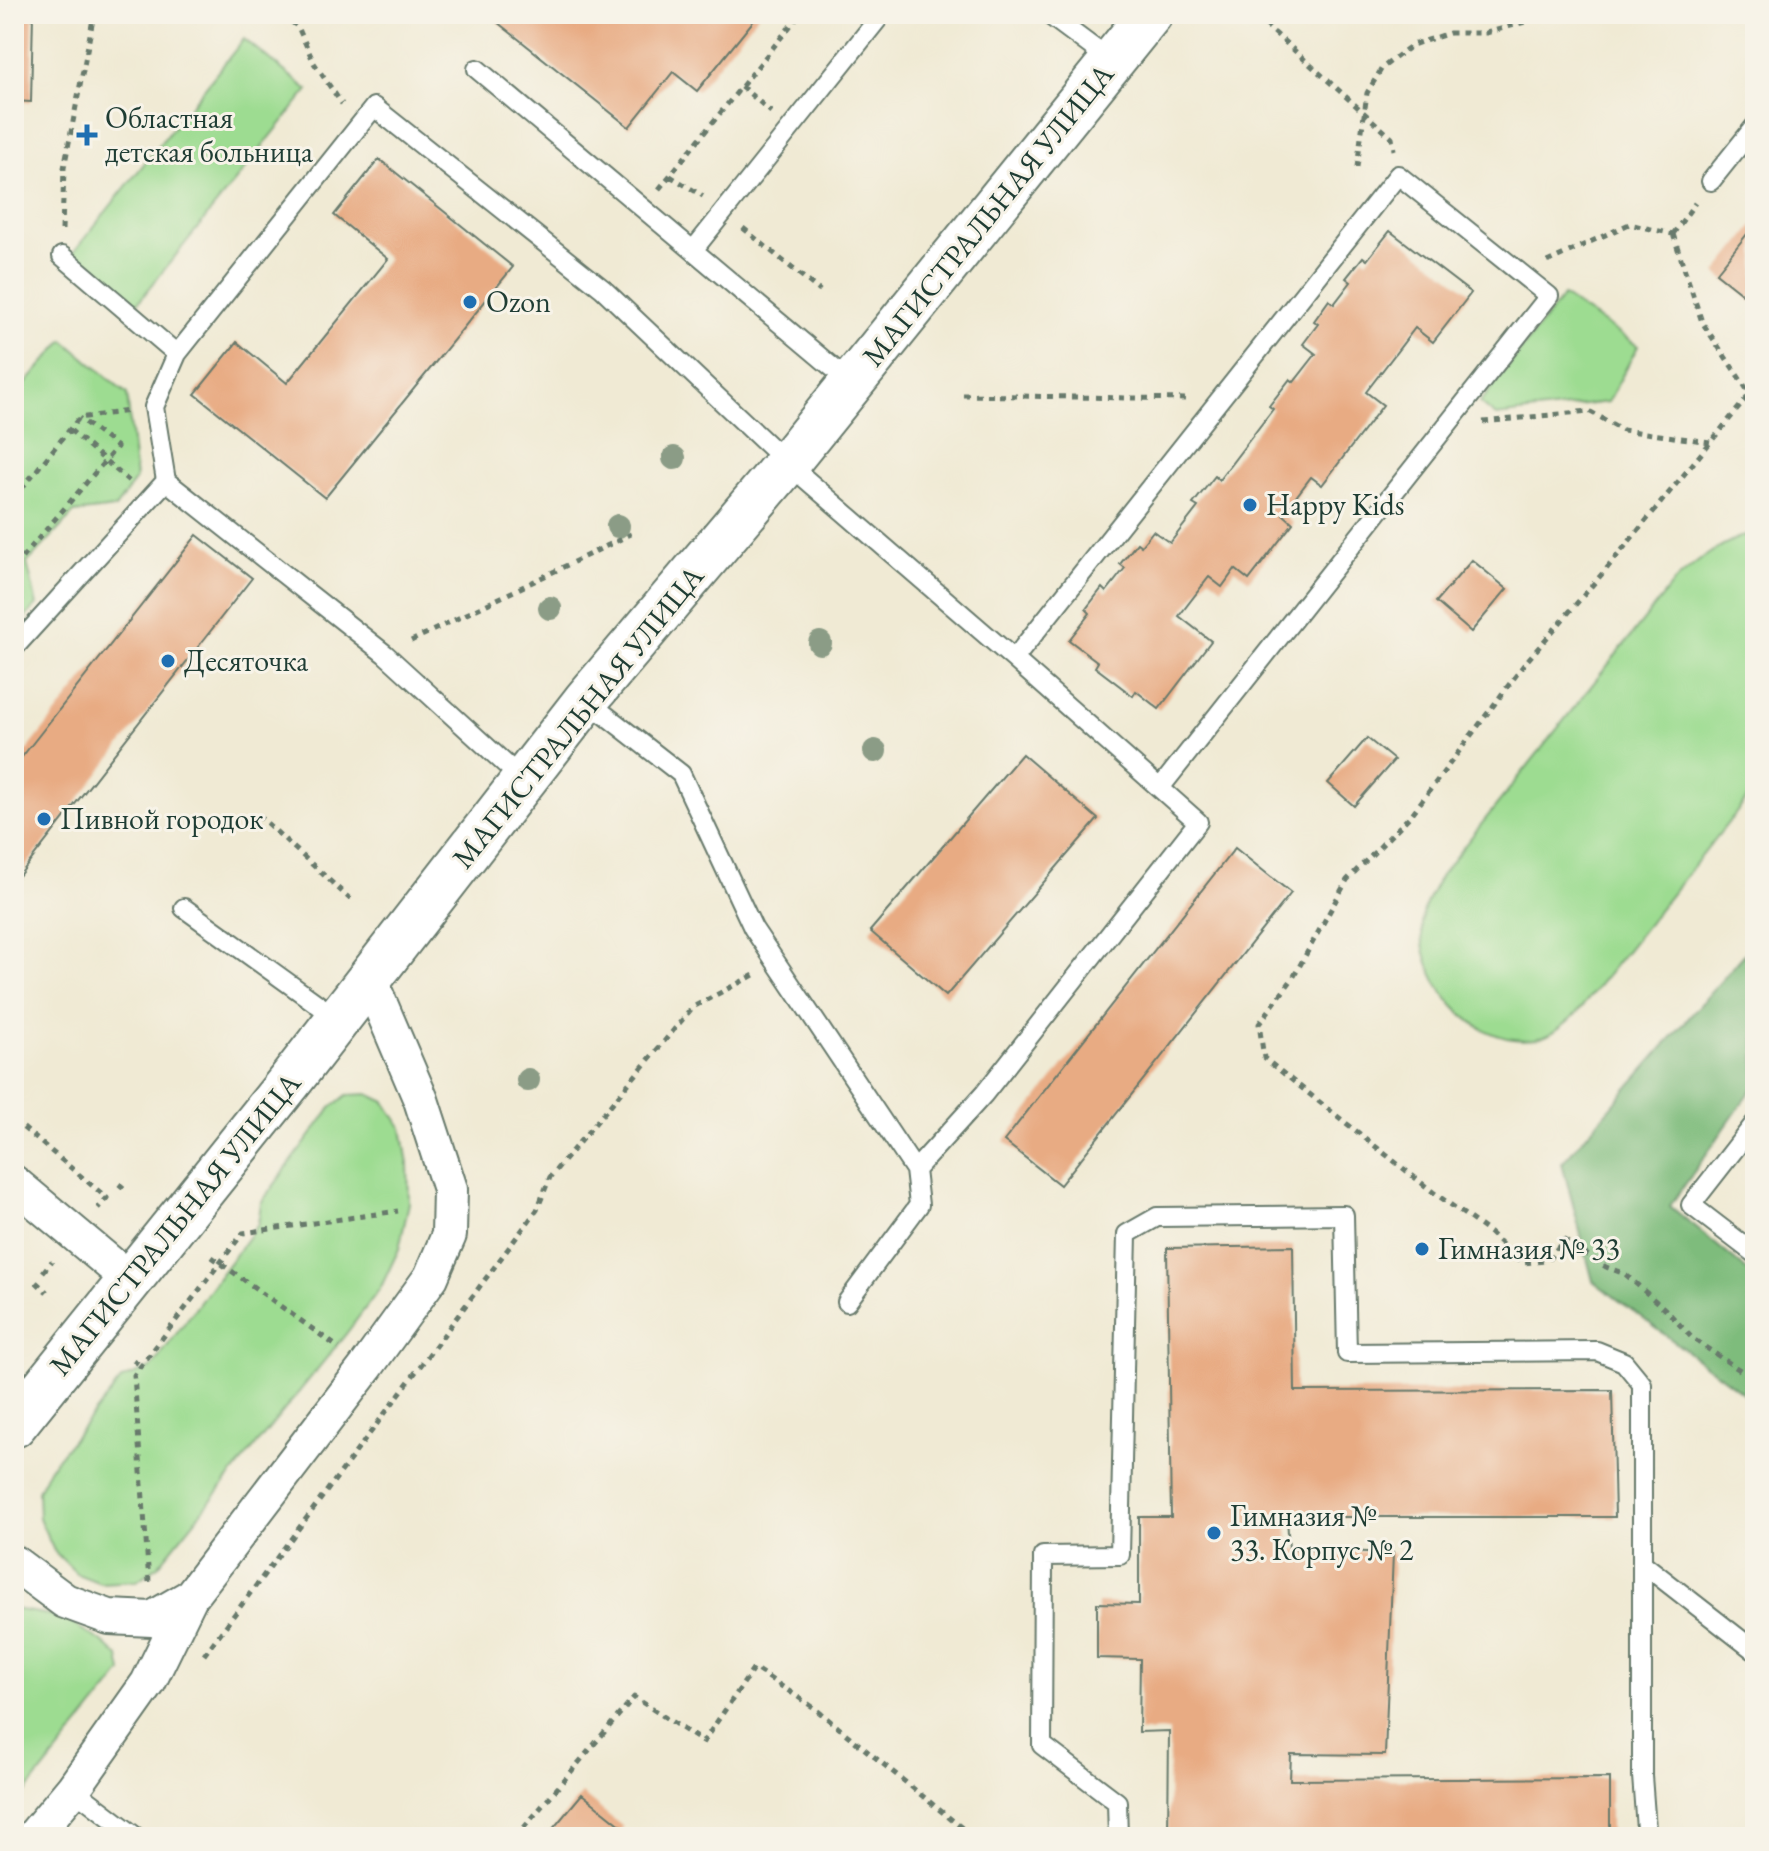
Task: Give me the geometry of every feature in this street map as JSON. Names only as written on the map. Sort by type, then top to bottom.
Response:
[{"type":"highway","name":"МАГИСТРАЛЬНАЯ УЛИЦА","points":[[14,1425],[338,1019],[586,700],[787,463],[1150,14]]},
{"type":"street","points":[[33,1837],[73,1789],[148,1683],[190,1597],[431,1277],[449,1235],[450,1189],[421,1100],[369,978]]},
{"type":"street","points":[[14,1183],[130,1280]]},
{"type":"street","points":[[14,1563],[65,1601],[109,1617],[152,1619],[190,1597]]},
{"type":"lane","points":[[694,249],[882,14]]},
{"type":"lane","points":[[1048,14],[1111,61]]},
{"type":"lane","points":[[477,69],[851,383]]},
{"type":"lane","points":[[523,780],[385,654],[166,481],[154,407],[177,354],[374,107],[603,289],[787,463],[1198,822],[984,1094],[915,1170]]},
{"type":"lane","points":[[1711,181],[1755,126]]},
{"type":"lane","points":[[1014,659],[1398,175],[1549,296],[1160,788]]},
{"type":"lane","points":[[62,256],[177,354]]},
{"type":"lane","points":[[14,648],[166,481]]},
{"type":"lane","points":[[586,700],[681,774],[753,928],[915,1170],[919,1205],[847,1302]]},
{"type":"lane","points":[[184,908],[338,1019]]},
{"type":"lane","points":[[1755,1123],[1691,1205],[1755,1254]]},
{"type":"lane","points":[[1118,1837],[1117,1802],[1042,1745],[1043,1556],[1120,1555],[1127,1234],[1157,1217],[1344,1215],[1347,1353],[1597,1351],[1624,1362],[1642,1384],[1644,1837]]},
{"type":"lane","points":[[1642,1563],[1755,1651]]},
{"type":"lane","points":[[73,1789],[136,1837]]},
{"type":"path","points":[[62,256],[64,168],[94,14]]},
{"type":"path","points":[[282,14],[298,27],[314,63],[359,128]]},
{"type":"path","points":[[644,208],[800,14]]},
{"type":"path","points":[[1357,167],[1367,93],[1382,68],[1412,45],[1450,33],[1486,33],[1554,14]]},
{"type":"path","points":[[1256,16],[1392,138],[1398,175]]},
{"type":"path","points":[[741,86],[772,113]]},
{"type":"path","points":[[1673,234],[1711,181]]},
{"type":"path","points":[[703,196],[820,291]]},
{"type":"path","points":[[1522,274],[1629,224],[1673,234]]},
{"type":"path","points":[[1673,234],[1702,322],[1750,394]]},
{"type":"path","points":[[1755,388],[1526,662],[1412,814],[1347,880],[1293,978],[1259,1024],[1264,1058],[1490,1233],[1522,1263],[1547,1261],[1564,1240],[1606,1267],[1625,1274],[1693,1339],[1755,1380]]},
{"type":"path","points":[[963,395],[1220,399]]},
{"type":"path","points":[[14,498],[79,418],[154,407]]},
{"type":"path","points":[[1446,426],[1589,411],[1623,430],[1711,442]]},
{"type":"path","points":[[14,567],[117,447],[79,418]]},
{"type":"path","points":[[70,430],[149,498]]},
{"type":"path","points":[[385,654],[631,534]]},
{"type":"path","points":[[258,815],[350,899]]},
{"type":"path","points":[[195,1666],[537,1210],[550,1177],[693,1007],[737,984]]},
{"type":"path","points":[[14,1120],[107,1198]]},
{"type":"path","points":[[119,1184],[125,1189]]},
{"type":"path","points":[[152,1619],[134,1375],[243,1233],[398,1211]]},
{"type":"path","points":[[212,1257],[343,1351]]},
{"type":"path","points":[[36,1282],[47,1292]]},
{"type":"path","points":[[133,1360],[142,1366]]},
{"type":"path","points":[[516,1837],[634,1697],[703,1742],[754,1668],[813,1707],[973,1837]]},
{"type":"green space","points":[[244,39],[308,90],[136,305],[72,254]]},
{"type":"green space","points":[[1563,296],[1638,346],[1608,402],[1496,416],[1480,403]]},
{"type":"green space","points":[[64,340],[127,394],[136,479],[115,508],[74,513],[27,563],[37,605],[14,629],[14,397]]},
{"type":"green space","points":[[1755,532],[1755,789],[1576,1014],[1541,1038],[1511,1039],[1489,1032],[1468,1019],[1451,1003],[1427,961],[1422,937],[1423,914],[1430,894],[1441,875],[1674,582],[1712,552],[1732,540]]},
{"type":"green space","points":[[1755,942],[1755,1085],[1670,1206],[1755,1277],[1755,1402],[1593,1281],[1562,1163]]},
{"type":"green space","points":[[368,1094],[385,1102],[402,1128],[408,1164],[409,1203],[399,1249],[381,1287],[158,1566],[137,1581],[100,1583],[77,1574],[54,1551],[39,1518],[38,1491],[50,1467],[122,1379],[151,1368],[258,1224],[261,1203],[331,1108],[347,1095]]},
{"type":"green space","points":[[14,1609],[61,1617],[101,1641],[119,1657],[122,1672],[14,1807]]},
{"type":"building","points":[[14,14],[33,14],[31,102],[14,101]]},
{"type":"building","points":[[487,14],[759,14],[697,91],[673,72],[629,127]]},
{"type":"building","points":[[379,159],[513,267],[325,498],[195,394],[237,342],[287,383],[388,259],[334,215]]},
{"type":"building","points":[[1755,224],[1755,304],[1716,273]]},
{"type":"building","points":[[1390,231],[1471,293],[1433,342],[1415,328],[1366,392],[1383,405],[1322,485],[1311,477],[1283,514],[1293,523],[1249,580],[1235,569],[1222,587],[1209,577],[1179,616],[1211,641],[1159,709],[1136,691],[1133,696],[1095,667],[1098,662],[1069,640],[1090,613],[1086,609],[1102,588],[1106,592],[1125,568],[1120,564],[1137,543],[1141,546],[1153,531],[1170,543],[1198,507],[1193,504],[1215,476],[1219,480],[1273,409],[1269,406],[1290,379],[1294,382],[1316,354],[1303,344],[1318,324],[1314,321],[1329,300],[1334,304],[1351,282],[1346,278],[1363,257],[1367,260]]},
{"type":"building","points":[[197,535],[252,578],[14,882],[14,767]]},
{"type":"building","points":[[1472,560],[1507,589],[1471,632],[1436,602]]},
{"type":"building","points":[[1367,738],[1394,760],[1354,806],[1328,783]]},
{"type":"building","points":[[1022,754],[1098,819],[946,996],[870,931]]},
{"type":"building","points":[[1235,848],[1291,893],[1060,1185],[1004,1141]]},
{"type":"building","name":"Гимназия № 33. Корпус № 2","points":[[1293,1246],[1295,1391],[1612,1390],[1615,1517],[1287,1517],[1289,1549],[1393,1553],[1385,1755],[1291,1754],[1290,1780],[1610,1778],[1610,1837],[1168,1837],[1169,1731],[1139,1732],[1140,1659],[1097,1658],[1097,1603],[1139,1604],[1139,1517],[1171,1517],[1167,1248]]},
{"type":"building","points":[[582,1794],[623,1827],[615,1837],[546,1837]]},
{"type":"place","name":"Областная детская больница","points":[[87,135]]},
{"type":"place","name":"Ozon","points":[[470,302]]},
{"type":"place","name":"Happy Kids","points":[[1250,505]]},
{"type":"place","name":"Десяточка","points":[[168,661]]},
{"type":"place","name":"Пивной городок","points":[[44,819]]},
{"type":"place","name":"Гимназия № 33","points":[[1422,1249]]},
{"type":"place","name":"Гимназия № 33. Корпус № 2","points":[[1214,1533]]}]
